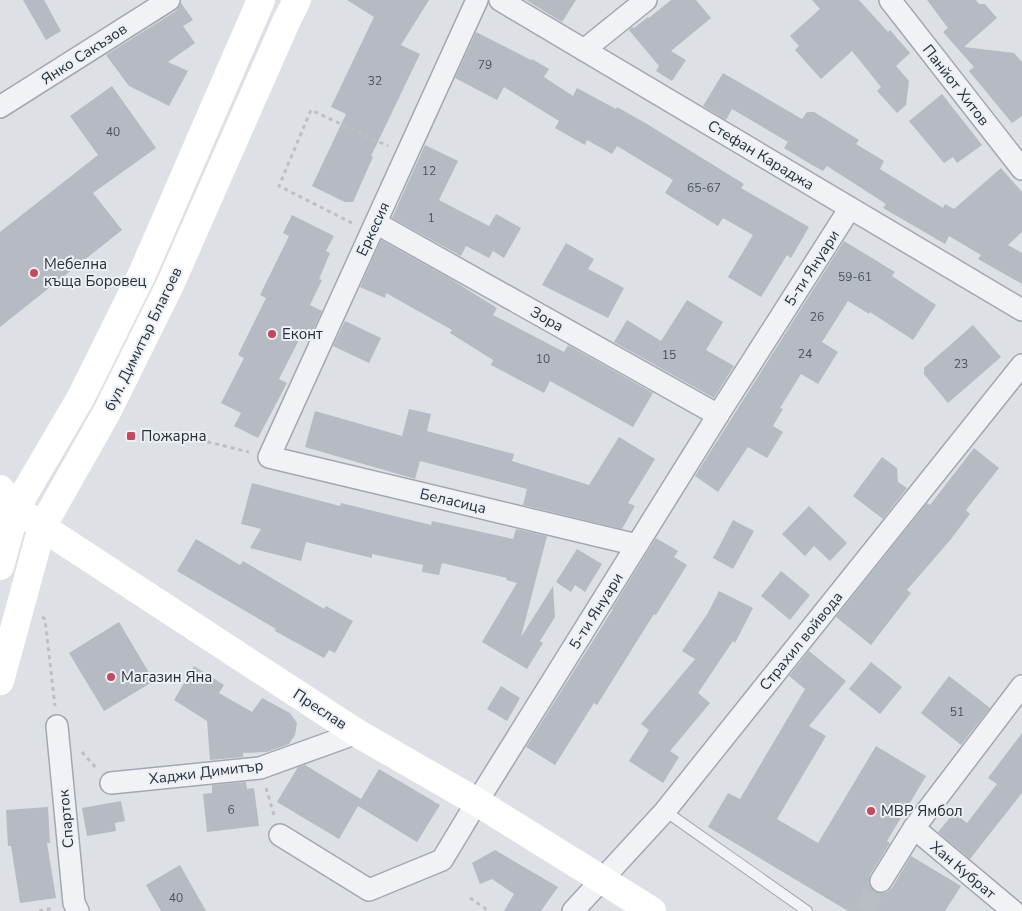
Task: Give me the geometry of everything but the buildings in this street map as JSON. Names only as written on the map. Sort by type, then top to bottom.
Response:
[{"type":"main road","name":"бул. Димитър Благоев","points":[[0,566],[8,498],[81,397],[142,274],[261,0]]},
{"type":"main road","name":"бул. Димитър Благоев","points":[[0,681],[42,528],[107,412],[170,285],[297,0]]},
{"type":"main road","name":"Преслав","points":[[8,498],[42,528],[357,733],[477,802],[652,911]]},
{"type":"street","name":"Янко Сакъзов","points":[[0,107],[169,0]]},
{"type":"street","name":"Еркесия","points":[[269,457],[477,0]]},
{"type":"street","name":"Стефан Караджа","points":[[500,0],[1022,310]]},
{"type":"street","points":[[584,50],[646,0]]},
{"type":"street","name":"Панйот Хитов","points":[[890,0],[1022,169]]},
{"type":"street","name":"5-ти Януари","points":[[280,835],[369,890],[442,860],[718,415],[850,208]]},
{"type":"street","name":"Зора","points":[[373,228],[718,415]]},
{"type":"street","name":"Страхил войвода","points":[[573,911],[665,811],[1022,365]]},
{"type":"street","name":"Беласица","points":[[269,457],[637,546]]},
{"type":"street","points":[[881,881],[914,828],[1022,686]]},
{"type":"street","name":"Спарток","points":[[57,726],[74,903],[78,911]]},
{"type":"street","name":"Хаджи Димитър","points":[[111,783],[260,768],[357,733]]},
{"type":"street","name":"Хан Кубрат","points":[[914,828],[1013,911]]},
{"type":"lane","points":[[665,811],[807,911]]},
{"type":"path","points":[[373,228],[279,186],[311,110],[406,155]]},
{"type":"path","points":[[184,436],[269,457]]},
{"type":"path","points":[[20,606],[45,619],[57,726],[111,783]]},
{"type":"path","points":[[260,768],[280,835]]},
{"type":"path","points":[[470,898],[489,911]]},
{"type":"tunnel","points":[[863,911],[881,881]]},
{"type":"place","name":"Мебелна къща Боровец","points":[[34,273]]},
{"type":"place","name":"Еконт","points":[[272,334]]},
{"type":"place","name":"Пожарна","points":[[131,436]]},
{"type":"place","name":"Магазин Яна","points":[[111,677]]},
{"type":"place","name":"МВР Ямбол","points":[[871,811]]}]
